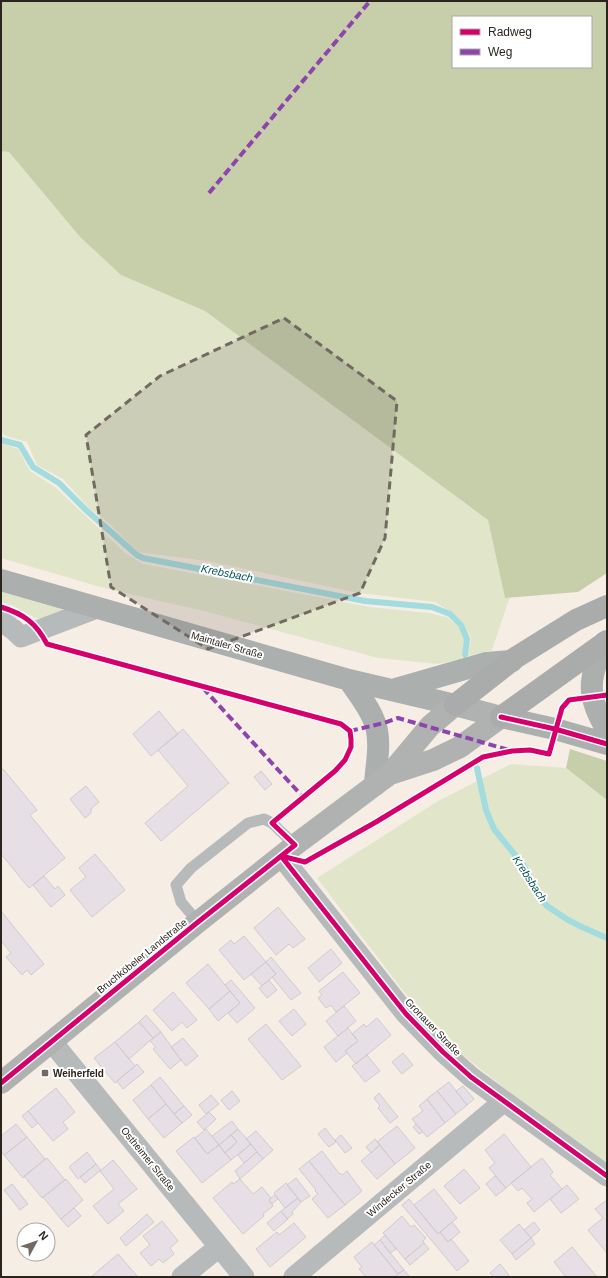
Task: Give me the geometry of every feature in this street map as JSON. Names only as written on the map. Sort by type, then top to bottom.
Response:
[{"type":"highway","points":[[455,705],[512,661],[576,620],[607,606]]},
{"type":"highway","points":[[502,717],[606,642]]},
{"type":"main road","name":"Maintaler Straße","points":[[1,580],[349,680],[455,705]]},
{"type":"main road","points":[[606,642],[598,658],[593,674],[592,698],[607,730]]},
{"type":"main road","points":[[390,690],[486,663],[512,661]]},
{"type":"main road","points":[[349,680],[370,713],[376,726],[383,779]]},
{"type":"main road","points":[[455,705],[607,744]]},
{"type":"main road","name":"Bruchköbeler Landstraße","points":[[1,1083],[288,850],[383,779],[430,726],[455,705]]},
{"type":"main road","name":"Bruchköbeler Landstraße","points":[[383,779],[433,760],[460,747],[502,717]]},
{"type":"street","points":[[1,621],[14,630],[21,638],[97,608]]},
{"type":"street","name":"Gronauer Straße","points":[[288,850],[406,1014],[443,1052],[472,1077],[607,1176]]},
{"type":"street","name":"Ostheimer Straße","points":[[52,1042],[244,1277]]},
{"type":"street","name":"Windecker Straße","points":[[294,1277],[504,1101]]},
{"type":"street","points":[[182,1277],[219,1247]]},
{"type":"lane","points":[[198,922],[181,902],[176,885],[190,868],[248,823],[264,819],[272,823],[288,850]]},
{"type":"highlighted area","points":[[284,318],[397,401],[385,538],[360,593],[208,649],[111,587],[86,435],[160,376]]},
{"type":"green space","points":[[1,1],[607,1],[607,573],[578,592],[505,598],[488,520],[205,311],[121,275],[80,237],[9,152],[1,151]]},
{"type":"green space","points":[[1,151],[9,152],[80,237],[121,275],[205,311],[488,520],[505,598],[519,570],[492,650],[468,656],[471,638],[463,623],[452,613],[435,602],[359,593],[208,561],[138,552],[108,522],[89,508],[63,479],[37,465],[27,442],[6,436],[1,432]]},
{"type":"green space","points":[[1,443],[18,449],[30,471],[55,487],[125,553],[143,564],[370,607],[428,613],[447,617],[458,626],[465,638],[461,659],[438,664],[378,658],[208,612],[104,588],[1,558]]},
{"type":"green space","points":[[1,588],[62,606],[63,612],[44,619],[35,618],[12,605],[1,602]]},
{"type":"green space","points":[[570,749],[607,761],[607,800],[566,768]]},
{"type":"green space","points":[[511,764],[566,768],[607,800],[607,1165],[513,1095],[455,1049],[404,992],[317,878],[438,801]]},
{"type":"building","points":[[159,711],[178,734],[151,756],[133,734]]},
{"type":"building","points":[[183,729],[229,783],[161,841],[145,823],[188,786],[158,750]]},
{"type":"building","points":[[3,769],[37,810],[30,815],[65,858],[29,888],[1,854],[1,770]]},
{"type":"building","points":[[261,771],[272,784],[265,790],[254,777]]},
{"type":"building","points":[[86,786],[99,802],[91,809],[91,813],[85,818],[70,799]]},
{"type":"building","points":[[95,854],[125,890],[92,917],[70,890],[86,877],[79,868]]},
{"type":"building","points":[[44,876],[55,889],[58,886],[65,895],[51,907],[33,885]]},
{"type":"building","points":[[278,907],[305,939],[293,948],[289,944],[276,955],[254,928]]},
{"type":"building","points":[[1,911],[44,964],[31,975],[27,970],[22,975],[6,957],[11,953],[1,941]]},
{"type":"building","points":[[244,936],[266,962],[244,980],[219,950],[231,940],[234,944]]},
{"type":"building","points":[[331,949],[342,963],[319,982],[308,968]]},
{"type":"building","points":[[271,957],[301,993],[291,1000],[272,977],[276,974],[266,962]]},
{"type":"building","points":[[266,962],[276,974],[262,986],[251,974]]},
{"type":"building","points":[[208,964],[230,991],[209,1009],[186,983]]},
{"type":"building","points":[[343,972],[360,993],[336,1012],[331,1005],[326,1008],[318,998],[322,995],[319,991]]},
{"type":"building","points":[[231,980],[255,1008],[237,1023],[228,1013],[240,1003],[225,985]]},
{"type":"building","points":[[269,980],[277,990],[267,998],[259,988]]},
{"type":"building","points":[[230,991],[240,1003],[218,1021],[209,1009]]},
{"type":"building","points":[[173,992],[197,1020],[187,1028],[182,1022],[172,1031],[153,1010]]},
{"type":"building","points":[[344,1006],[356,1021],[338,1036],[326,1021]]},
{"type":"building","points":[[294,1009],[306,1024],[292,1036],[279,1021]]},
{"type":"building","points":[[146,1015],[161,1032],[153,1038],[139,1022]]},
{"type":"building","points":[[377,1018],[391,1035],[356,1064],[345,1051],[358,1041],[352,1034],[364,1024],[366,1027]]},
{"type":"building","points":[[139,1022],[153,1038],[129,1059],[115,1042]]},
{"type":"building","points":[[266,1024],[301,1066],[282,1080],[248,1039]]},
{"type":"building","points":[[348,1028],[358,1041],[345,1051],[347,1053],[336,1062],[324,1047]]},
{"type":"building","points":[[161,1032],[181,1060],[170,1069],[153,1049],[156,1047],[150,1041]]},
{"type":"building","points":[[183,1038],[198,1056],[186,1066],[171,1047]]},
{"type":"building","points":[[115,1042],[135,1066],[115,1083],[94,1058]]},
{"type":"building","points":[[403,1053],[413,1065],[402,1074],[392,1062]]},
{"type":"building","points":[[367,1055],[380,1071],[365,1082],[352,1066]]},
{"type":"building","points":[[137,1064],[144,1072],[123,1089],[117,1081]]},
{"type":"building","points":[[160,1077],[184,1106],[174,1114],[151,1085]]},
{"type":"building","points":[[449,1082],[467,1105],[456,1114],[437,1091]]},
{"type":"building","points":[[151,1085],[166,1104],[148,1119],[133,1100]]},
{"type":"building","points":[[463,1086],[474,1099],[467,1105],[456,1091]]},
{"type":"building","points":[[56,1088],[75,1112],[63,1122],[68,1129],[53,1141],[28,1111]]},
{"type":"building","points":[[232,1091],[240,1101],[229,1110],[221,1100]]},
{"type":"building","points":[[437,1091],[456,1114],[445,1123],[427,1099]]},
{"type":"building","points":[[379,1093],[398,1117],[390,1123],[378,1108],[380,1106],[374,1098]]},
{"type":"building","points":[[211,1095],[219,1104],[206,1114],[199,1105]]},
{"type":"building","points":[[427,1099],[445,1123],[427,1137],[412,1119],[423,1111],[419,1106]]},
{"type":"building","points":[[166,1104],[182,1123],[164,1138],[148,1119]]},
{"type":"building","points":[[184,1106],[192,1115],[182,1123],[174,1114]]},
{"type":"building","points":[[28,1111],[38,1123],[32,1128],[22,1116]]},
{"type":"building","points":[[209,1112],[216,1119],[204,1130],[197,1122]]},
{"type":"building","points":[[232,1121],[238,1129],[219,1145],[212,1136]]},
{"type":"building","points":[[16,1124],[27,1137],[4,1155],[1,1151],[1,1136]]},
{"type":"building","points":[[416,1124],[423,1132],[419,1134],[413,1127]]},
{"type":"building","points":[[397,1126],[415,1148],[395,1164],[377,1142]]},
{"type":"building","points":[[325,1128],[336,1142],[329,1147],[318,1134]]},
{"type":"building","points":[[206,1129],[219,1145],[207,1154],[195,1138]]},
{"type":"building","points":[[238,1129],[251,1144],[231,1160],[225,1153],[237,1142],[231,1135]]},
{"type":"building","points":[[256,1131],[273,1150],[263,1159],[246,1139]]},
{"type":"building","points":[[504,1134],[531,1167],[506,1188],[489,1168],[495,1163],[485,1150]]},
{"type":"building","points":[[231,1135],[237,1142],[225,1153],[219,1145]]},
{"type":"building","points":[[341,1135],[352,1148],[345,1153],[335,1140]]},
{"type":"building","points":[[27,1137],[45,1159],[23,1178],[4,1155]]},
{"type":"building","points":[[194,1137],[207,1154],[219,1145],[231,1160],[202,1183],[176,1151]]},
{"type":"building","points":[[375,1139],[380,1145],[371,1153],[366,1147]]},
{"type":"building","points":[[251,1144],[257,1152],[244,1163],[238,1155]]},
{"type":"building","points":[[380,1145],[395,1164],[377,1179],[361,1161]]},
{"type":"building","points":[[322,1151],[338,1172],[342,1175],[347,1171],[362,1191],[345,1205],[309,1161]]},
{"type":"building","points":[[87,1152],[96,1164],[78,1179],[69,1167]]},
{"type":"building","points":[[257,1152],[263,1159],[240,1179],[235,1171]]},
{"type":"building","points":[[47,1158],[65,1180],[42,1198],[24,1176]]},
{"type":"building","points":[[542,1158],[553,1172],[550,1175],[562,1189],[534,1212],[527,1203],[532,1199],[522,1188],[518,1191],[511,1183]]},
{"type":"building","points":[[113,1160],[137,1189],[118,1204],[124,1211],[108,1224],[93,1206],[114,1189],[100,1171]]},
{"type":"building","points":[[309,1161],[345,1205],[328,1218],[312,1199],[318,1194],[299,1169]]},
{"type":"building","points":[[96,1164],[101,1170],[85,1183],[80,1177]]},
{"type":"building","points":[[464,1169],[480,1188],[460,1204],[444,1186]]},
{"type":"building","points":[[495,1176],[506,1188],[496,1196],[486,1184]]},
{"type":"building","points":[[296,1178],[310,1196],[301,1202],[287,1185]]},
{"type":"building","points":[[66,1179],[83,1200],[61,1219],[43,1197]]},
{"type":"building","points":[[240,1179],[253,1194],[262,1187],[271,1198],[269,1200],[273,1206],[243,1234],[213,1198],[232,1182],[233,1184]]},
{"type":"building","points":[[286,1183],[298,1198],[285,1208],[274,1193]]},
{"type":"building","points":[[12,1184],[28,1204],[20,1210],[4,1190]]},
{"type":"building","points":[[567,1185],[579,1199],[561,1213],[550,1199]]},
{"type":"building","points":[[434,1189],[457,1218],[438,1234],[414,1205]]},
{"type":"building","points":[[275,1195],[278,1199],[272,1204],[269,1200]]},
{"type":"building","points":[[298,1198],[301,1202],[292,1212],[293,1214],[287,1219],[281,1211]]},
{"type":"building","points":[[409,1199],[438,1234],[440,1232],[448,1242],[451,1239],[469,1261],[457,1271],[402,1205]]},
{"type":"building","points":[[607,1200],[607,1253],[588,1230],[603,1218],[595,1209]]},
{"type":"building","points":[[74,1208],[81,1216],[68,1227],[61,1219]]},
{"type":"building","points":[[281,1211],[288,1219],[274,1231],[267,1223]]},
{"type":"building","points":[[147,1214],[154,1222],[126,1246],[120,1238]]},
{"type":"building","points":[[402,1216],[411,1227],[414,1225],[426,1238],[423,1241],[424,1243],[405,1259],[383,1233]]},
{"type":"building","points":[[162,1221],[178,1241],[170,1248],[174,1254],[163,1263],[159,1259],[151,1266],[140,1253],[150,1245],[143,1236]]},
{"type":"building","points":[[452,1222],[460,1232],[448,1242],[440,1232]]},
{"type":"building","points":[[534,1222],[540,1230],[531,1238],[524,1230]]},
{"type":"building","points":[[294,1223],[306,1237],[270,1267],[256,1249],[277,1232],[279,1235]]},
{"type":"building","points":[[519,1224],[531,1238],[512,1254],[500,1240]]},
{"type":"building","points":[[385,1235],[396,1249],[390,1253],[380,1240]]},
{"type":"building","points":[[531,1238],[535,1244],[516,1260],[512,1254]]},
{"type":"building","points":[[380,1240],[404,1270],[398,1274],[374,1245]]},
{"type":"building","points":[[372,1242],[398,1274],[395,1277],[366,1277],[359,1269],[362,1267],[354,1257]]},
{"type":"building","points":[[424,1243],[429,1249],[410,1265],[405,1259]]},
{"type":"building","points":[[572,1247],[597,1277],[566,1277],[554,1262]]},
{"type":"building","points":[[118,1254],[138,1277],[92,1276]]},
{"type":"building","points":[[500,1264],[509,1275],[506,1277],[494,1277],[490,1273]]},
{"type":"building","points":[[404,1270],[410,1277],[395,1277],[398,1274]]},
{"type":"waterway","name":"Krebsbach","points":[[1,440],[20,445],[33,467],[59,483],[86,510],[137,555],[143,558],[365,601],[432,607],[450,614],[461,625],[467,639],[465,655]]},
{"type":"waterway","name":"Krebsbach","points":[[477,768],[486,810],[494,829],[524,866],[538,895],[547,906],[568,920],[607,938]]},
{"type":"marked path","points":[[209,193],[370,1]]},
{"type":"marked path","points":[[203,688],[303,797]]},
{"type":"marked path","points":[[350,731],[398,718],[509,750]]},
{"type":"cycle path","points":[[1,607],[23,616],[28,620],[38,630],[47,644],[341,724],[350,731],[351,739],[351,747],[345,760],[335,771],[272,823],[295,845],[1,1083]]},
{"type":"cycle path","points":[[281,856],[305,862],[376,822],[483,757],[512,751],[530,750],[549,754],[562,708],[569,700],[607,695]]},
{"type":"cycle path","points":[[501,717],[555,729],[607,744]]},
{"type":"cycle path","points":[[281,856],[406,1014],[443,1052],[471,1077],[607,1176]]},
{"type":"place","name":"Weiherfeld","points":[[45,1073]]}]
